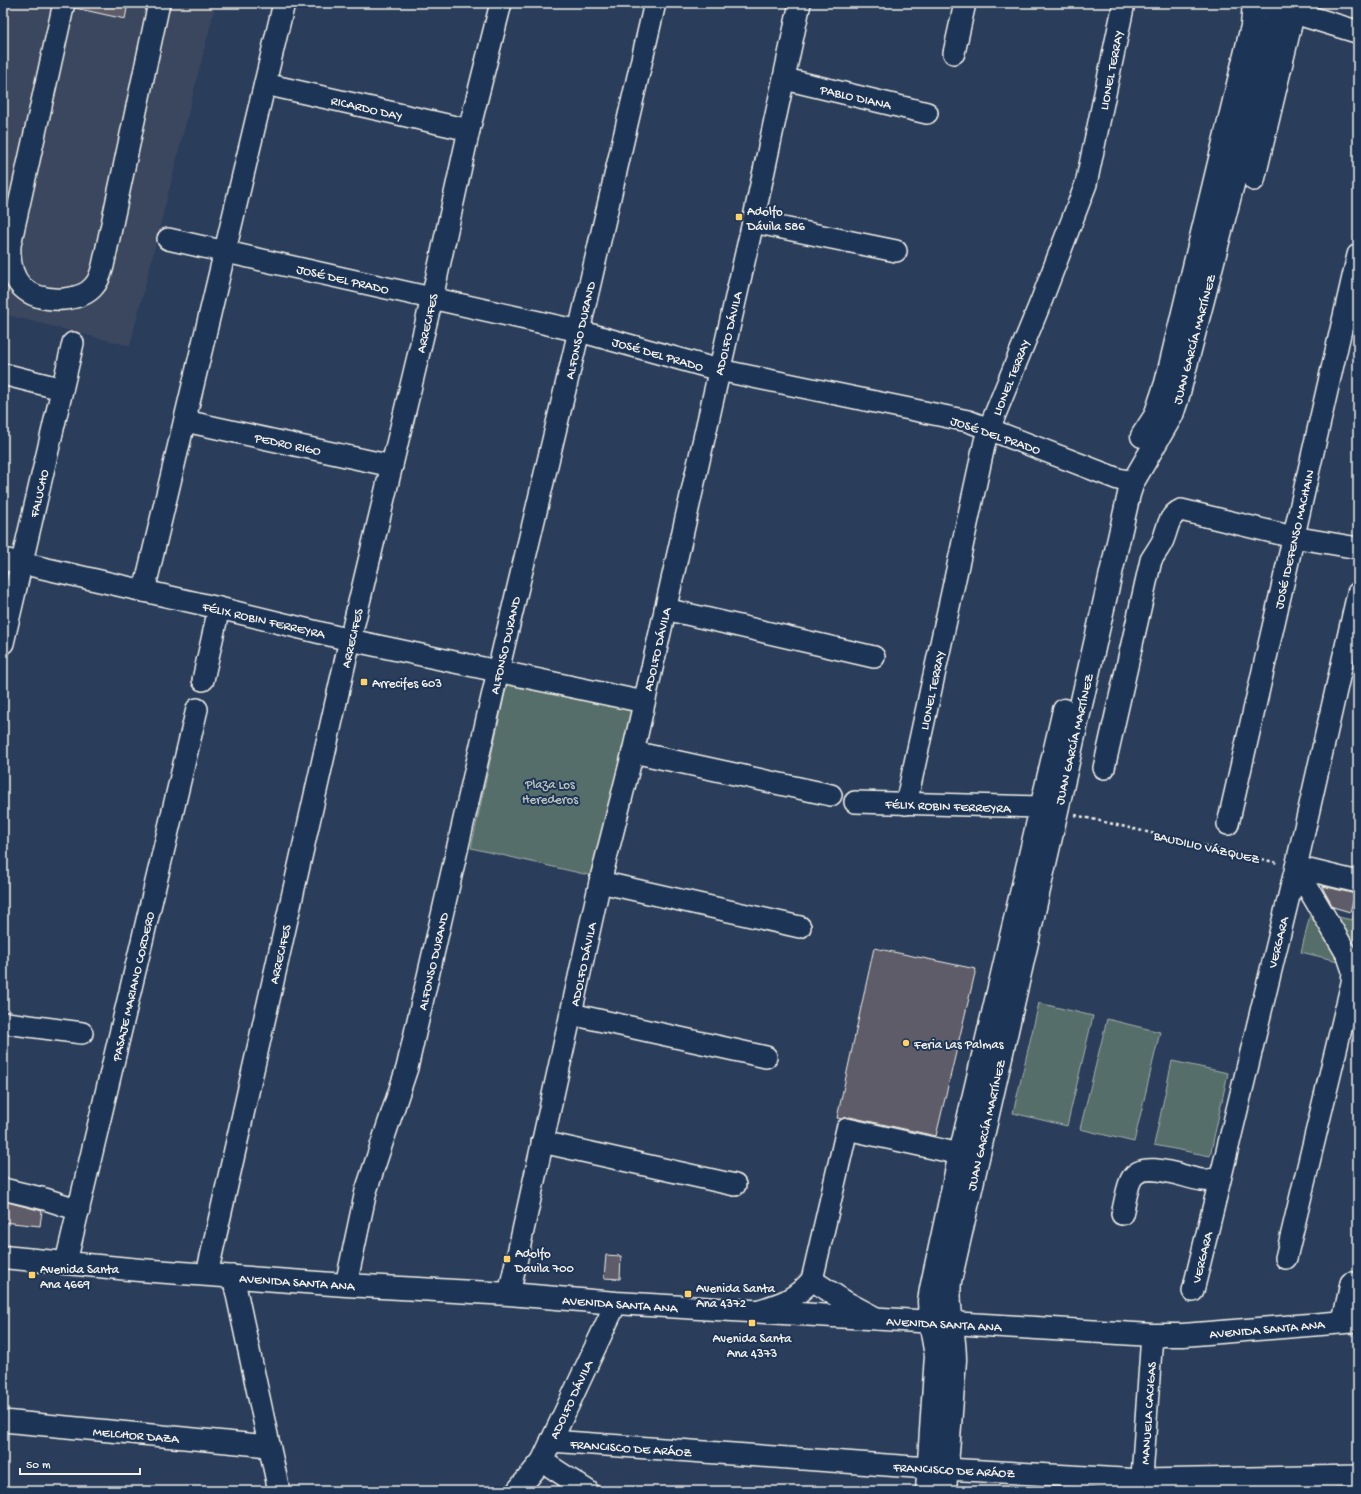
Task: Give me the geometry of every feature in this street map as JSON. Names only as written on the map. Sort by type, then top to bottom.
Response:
[{"type":"main road","name":"JUAN GARCÍA MARTÍNEZ","points":[[945,1491],[937,1469],[936,1355],[930,1322],[929,1301],[931,1289],[960,1154],[1049,809],[1126,481],[1154,416],[1166,383],[1252,26],[1254,3]]},
{"type":"main road","name":"JUAN GARCÍA MARTÍNEZ","points":[[1126,481],[1172,415],[1177,400],[1278,6]]},
{"type":"main road","points":[[1278,6],[1358,32]]},
{"type":"main road","name":"JUAN GARCÍA MARTÍNEZ","points":[[927,1491],[937,1469],[954,1360],[949,1293],[950,1281],[1049,809]]},
{"type":"main road","name":"AVENIDA SANTA ANA","points":[[3,1257],[140,1270],[346,1285],[509,1294],[756,1312],[1152,1335],[1183,1335],[1350,1322]]},
{"type":"street","points":[[64,3],[10,245],[11,269],[16,280],[30,294],[50,300],[71,298],[84,294],[94,286],[99,278],[105,259],[159,3]]},
{"type":"street","points":[[144,591],[284,3]]},
{"type":"street","name":"ARRECIFES","points":[[207,1274],[350,640],[432,298],[469,130],[501,3]]},
{"type":"street","name":"ALFONSO DURAND","points":[[346,1285],[366,1191],[407,1068],[498,671],[655,3]]},
{"type":"street","name":"ADOLFO DÁVILA","points":[[509,1294],[600,882],[633,752],[718,370],[753,222],[785,79],[800,3]]},
{"type":"street","points":[[954,53],[965,3]]},
{"type":"street","name":"LIONEL TERRAY","points":[[906,804],[989,429],[1042,299],[1086,184],[1124,3]]},
{"type":"street","points":[[1254,180],[1278,6]]},
{"type":"street","name":"PABLO DIANA","points":[[785,79],[927,113]]},
{"type":"street","name":"RICARDO DAY","points":[[265,84],[469,130]]},
{"type":"street","points":[[753,222],[896,251]]},
{"type":"street","name":"JOSÉ DEL PRADO","points":[[168,239],[579,331],[718,370],[968,421],[1126,481]]},
{"type":"street","name":"JOSÉ IDEFENSO MACHAIN","points":[[1228,824],[1358,255]]},
{"type":"street","name":"FALUCHO","points":[[3,644],[12,561],[62,389],[73,343]]},
{"type":"street","points":[[3,374],[62,389]]},
{"type":"street","name":"PEDRO RIGO","points":[[185,421],[392,466]]},
{"type":"street","points":[[1104,768],[1151,560],[1162,542],[1174,513],[1181,510],[1293,537],[1358,548]]},
{"type":"street","name":"FÉLIX ROBIN FERREYRA","points":[[12,561],[219,608],[350,640],[644,702]]},
{"type":"street","name":"VERGARA","points":[[1193,1291],[1294,875],[1358,593]]},
{"type":"street","points":[[203,680],[219,608]]},
{"type":"street","points":[[665,609],[874,657]]},
{"type":"street","name":"PASAJE MARIANO CORDERO","points":[[66,1262],[197,709]]},
{"type":"street","points":[[633,752],[831,796]]},
{"type":"street","name":"FÉLIX ROBIN FERREYRA","points":[[855,802],[1049,809]]},
{"type":"street","points":[[1294,875],[1358,882]]},
{"type":"street","points":[[1286,1258],[1352,983],[1353,971],[1348,956],[1308,888],[1294,875]]},
{"type":"street","points":[[600,882],[800,927]]},
{"type":"street","points":[[571,1014],[766,1057]]},
{"type":"street","points":[[3,1024],[6,1023],[82,1033]]},
{"type":"street","points":[[756,1312],[790,1300],[801,1292],[812,1280],[847,1129],[960,1154]]},
{"type":"street","points":[[542,1142],[735,1185]]},
{"type":"street","points":[[1122,1214],[1131,1179],[1136,1173],[1148,1170],[1163,1170],[1202,1180],[1220,1178]]},
{"type":"street","points":[[3,1189],[45,1199],[79,1210]]},
{"type":"street","points":[[233,1276],[279,1491]]},
{"type":"street","points":[[812,1280],[846,1302],[878,1319]]},
{"type":"street","points":[[1350,1322],[1351,1283]]},
{"type":"street","name":"ADOLFO DÁVILA","points":[[517,1491],[542,1461],[616,1303]]},
{"type":"street","name":"MANUELA CACIGAS","points":[[1142,1485],[1152,1335]]},
{"type":"street","name":"MELCHOR DAZA","points":[[3,1421],[269,1446]]},
{"type":"street","name":"FRANCISCO DE ARÁOZ","points":[[551,1441],[1142,1485],[1358,1476]]},
{"type":"street","points":[[535,1491],[542,1461],[588,1491]]},
{"type":"path","name":"BAUDILIO VÁZQUEZ","points":[[1049,809],[1294,875]]},
{"type":"shaded area","points":[[3,3],[216,3],[130,346],[3,314]]},
{"type":"green space","name":"Plaza Los Herederos","points":[[508,679],[633,710],[597,877],[471,848]]},
{"type":"green space","points":[[1358,898],[1358,966],[1301,952],[1311,911],[1352,920]]},
{"type":"green space","points":[[1039,1003],[1093,1016],[1067,1126],[1013,1113]]},
{"type":"green space","points":[[1107,1019],[1160,1032],[1134,1142],[1080,1129]]},
{"type":"green space","points":[[1172,1061],[1228,1073],[1210,1156],[1154,1145]]},
{"type":"building","points":[[76,3],[128,3],[125,19],[75,8]]},
{"type":"building","points":[[1323,886],[1355,894],[1350,912],[1333,907],[1323,889]]},
{"type":"building","name":"Feria Las Palmas","points":[[874,948],[976,969],[936,1136],[850,1117],[841,1119],[837,1118]]},
{"type":"building","points":[[3,1201],[42,1211],[40,1226],[3,1222]]},
{"type":"building","points":[[606,1255],[621,1256],[620,1279],[604,1278]]},
{"type":"place","name":"Adolfo Dávila 586","points":[[739,217]]},
{"type":"place","name":"Arrecifes 603","points":[[364,682]]},
{"type":"place","name":"Feria Las Palmas","points":[[906,1043]]},
{"type":"place","name":"Adolfo Davila 700","points":[[507,1259]]},
{"type":"place","name":"Avenida Santa Ana 4669","points":[[32,1275]]},
{"type":"place","name":"Avenida Santa Ana 4372","points":[[688,1294]]},
{"type":"place","name":"Avenida Santa Ana 4373","points":[[752,1323]]}]
